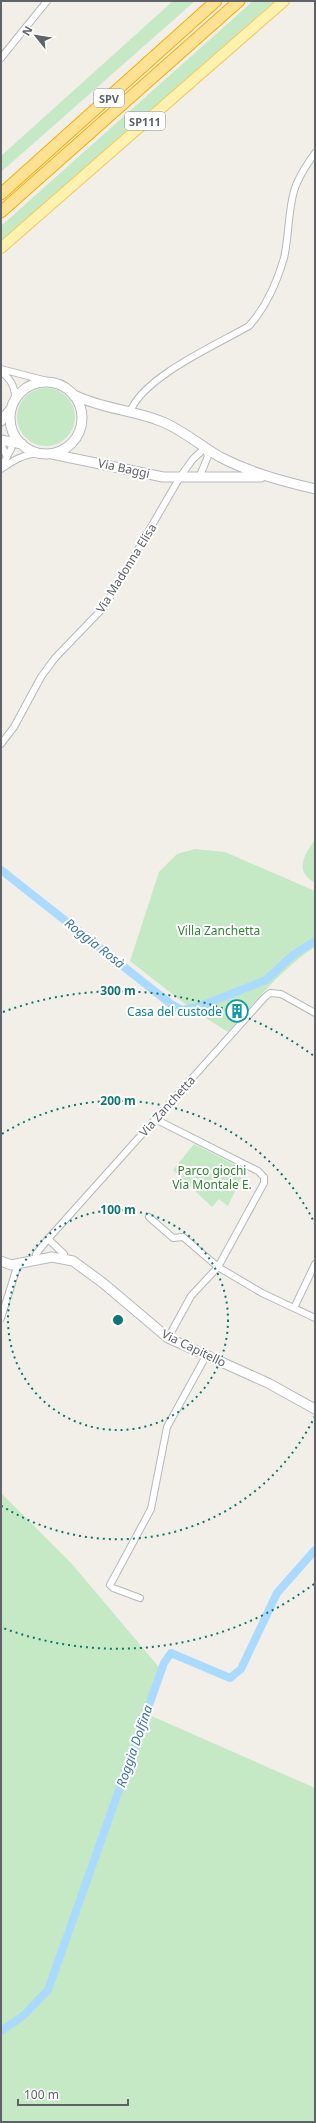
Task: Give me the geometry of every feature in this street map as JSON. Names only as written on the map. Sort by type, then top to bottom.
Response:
[{"type":"highway","name":"SPV","points":[[1,194],[216,1]]},
{"type":"highway","name":"SPV","points":[[1,212],[239,1]]},
{"type":"main road","name":"SP111","points":[[1,248],[284,1]]},
{"type":"main road","points":[[16,440],[10,418],[11,409],[15,399],[30,385],[40,382],[51,382]]},
{"type":"main road","name":"Via Baggi","points":[[51,382],[90,402],[165,423],[205,448],[264,476],[315,488]]},
{"type":"main road","points":[[44,453],[67,446],[79,431],[81,412],[74,395]]},
{"type":"main road","points":[[1,421],[11,409]]},
{"type":"main road","name":"Via Baggi","points":[[1,440],[16,440],[44,453],[163,477],[199,478],[264,476]]},
{"type":"main road","name":"Via Capitello","points":[[18,1264],[36,1259],[64,1258],[79,1264],[168,1338],[268,1383],[315,1409]]},
{"type":"main road","points":[[1,1261],[11,1265],[18,1264]]},
{"type":"street","points":[[1,58],[47,1]]},
{"type":"street","points":[[130,412],[133,405],[148,386],[249,326],[259,315],[269,298],[284,258],[294,191],[298,180],[315,153]]},
{"type":"street","name":"Via Baggi","points":[[1,370],[51,382]]},
{"type":"street","name":"Via Baggi","points":[[1,370],[10,379],[15,390],[15,399]]},
{"type":"street","points":[[1,468],[16,440]]},
{"type":"street","points":[[1,444],[7,457]]},
{"type":"street","points":[[199,478],[208,456],[205,448]]},
{"type":"street","name":"Via Madonna Elisa","points":[[1,744],[14,727],[41,677],[55,658],[105,606],[180,477],[193,459],[205,448]]},
{"type":"street","points":[[1,468],[16,458],[27,454],[44,453]]},
{"type":"street","name":"Via Zanchetta","points":[[36,1259],[36,1254],[48,1239],[250,1013],[270,993],[282,994],[315,1012]]},
{"type":"street","points":[[155,1119],[258,1171],[264,1177],[264,1183],[218,1267],[191,1296],[168,1338]]},
{"type":"street","points":[[149,1218],[173,1238],[183,1237],[218,1267],[262,1293],[315,1318]]},
{"type":"street","name":"Via Capitello","points":[[48,1239],[64,1254],[64,1258]]},
{"type":"street","points":[[1,1318],[18,1264]]},
{"type":"street","points":[[294,1308],[315,1264]]},
{"type":"street","points":[[140,1598],[113,1588],[110,1585],[152,1509],[167,1427],[206,1356]]},
{"type":"green space","points":[[173,1],[195,1],[1,172],[1,156]]},
{"type":"green space","points":[[253,1],[275,1],[1,241],[1,226]]},
{"type":"green space","points":[[46,388],[62,393],[70,401],[75,417],[70,433],[62,441],[46,446],[30,441],[22,433],[17,417],[22,401],[30,393]]},
{"type":"green space","points":[[315,839],[315,883],[304,873],[303,862]]},
{"type":"green space","name":"Villa Zanchetta","points":[[195,849],[225,852],[315,891],[315,947],[291,965],[258,998],[228,1032],[193,1010],[130,961],[159,872],[177,854]]},
{"type":"green space","name":"Parco giochi Via Montale E.","points":[[194,1144],[245,1170],[228,1206],[219,1199],[212,1207],[173,1170]]},
{"type":"green space","points":[[1,1493],[72,1564],[163,1672],[147,1714],[315,1788],[315,2122],[1,2122]]},
{"type":"waterway","name":"Roggia Rosà","points":[[1,870],[171,1004],[182,1010],[198,1007],[266,980],[293,955],[315,941]]},
{"type":"waterway","name":"Roggia Dolfina","points":[[1,2031],[23,2016],[48,1990],[164,1663],[171,1653],[230,1678],[241,1669],[277,1593],[315,1550]]},
{"type":"place","name":"Casa del custode","points":[[237,1011]]}]
